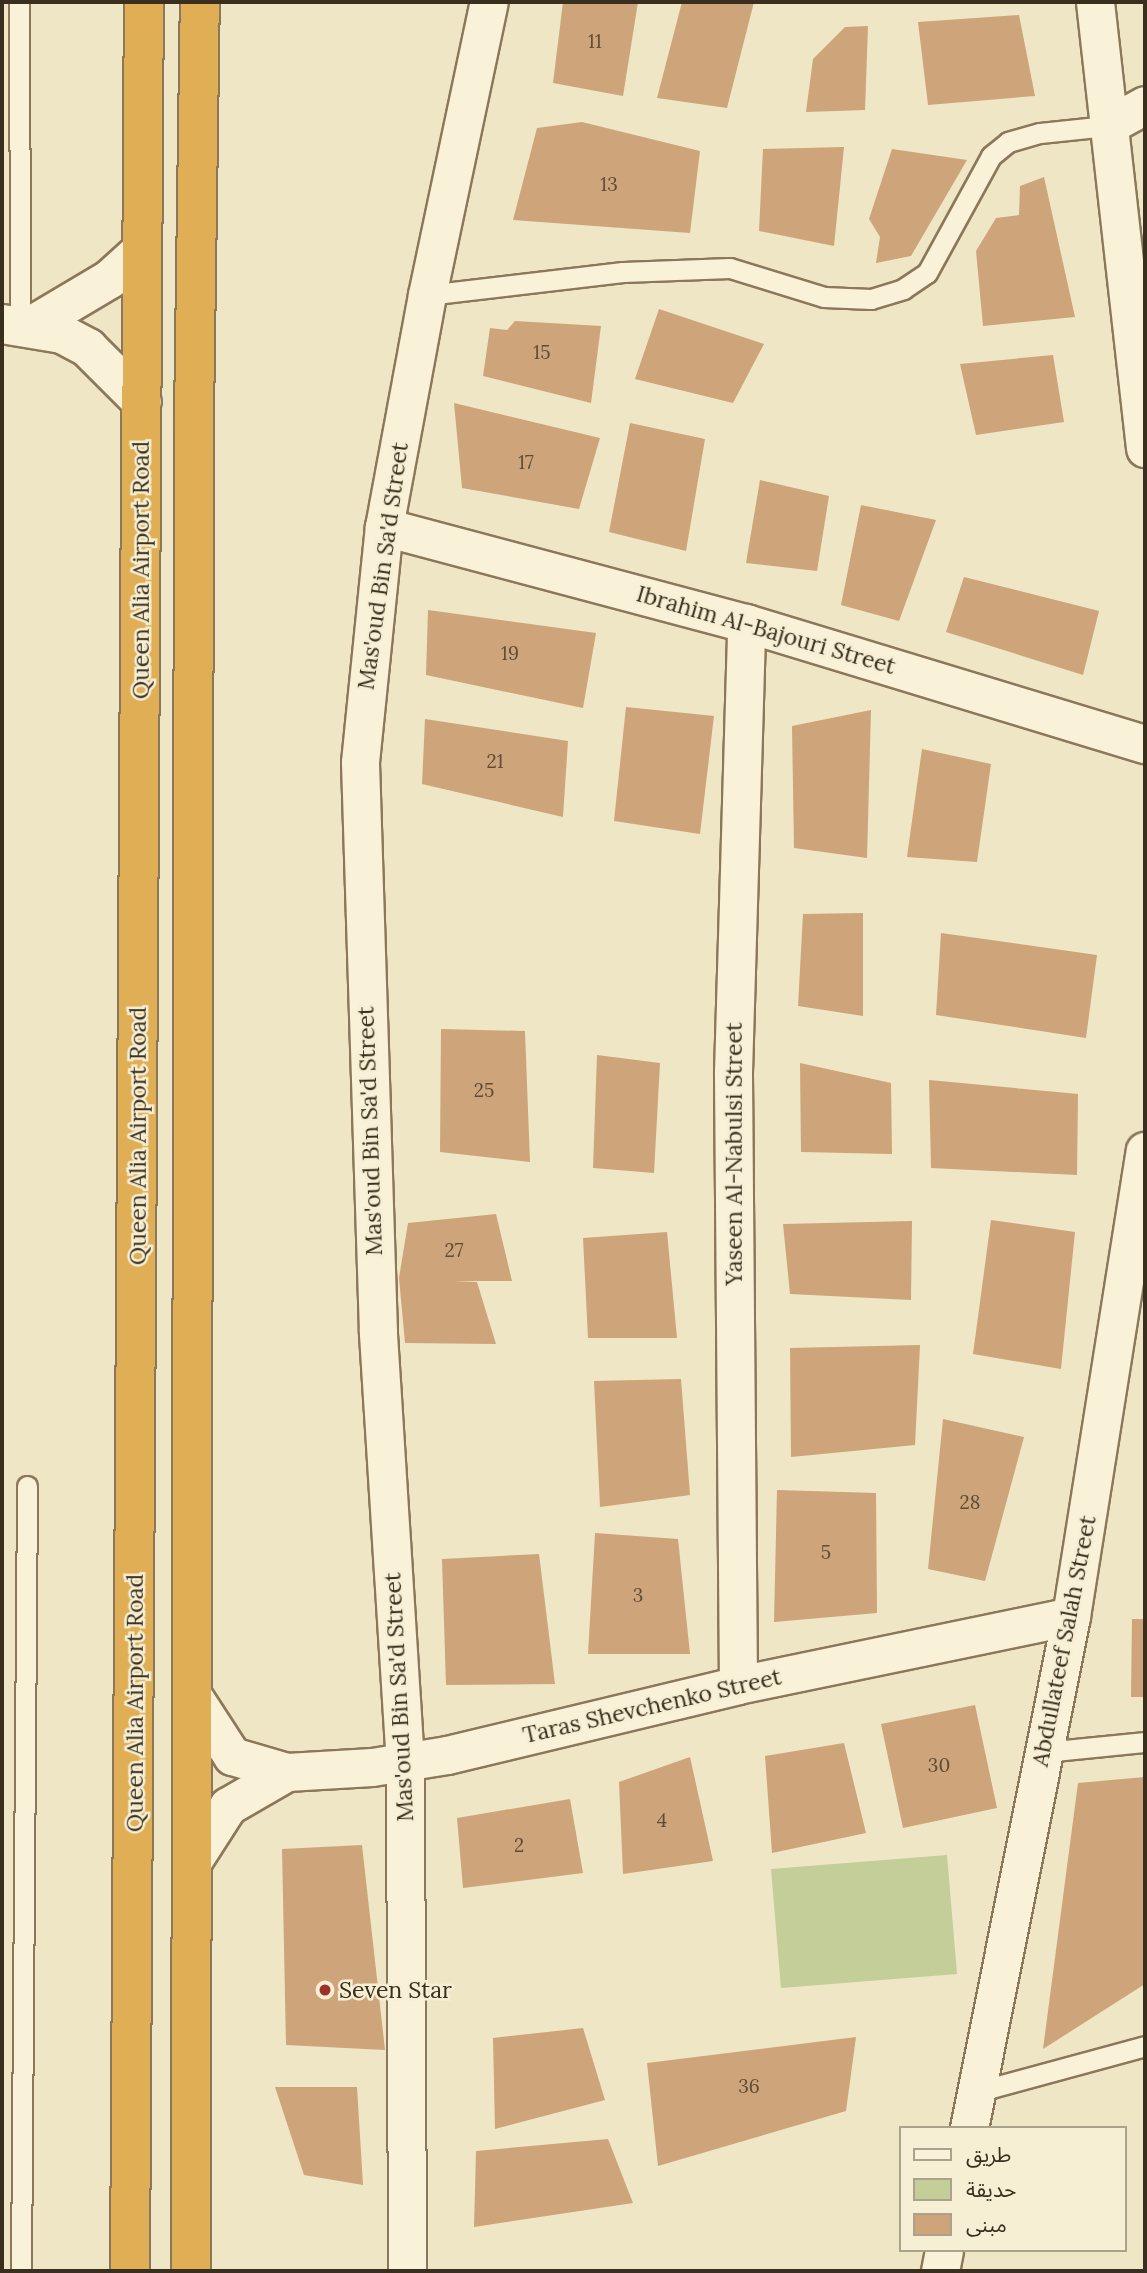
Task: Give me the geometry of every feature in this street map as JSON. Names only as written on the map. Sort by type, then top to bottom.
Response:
[{"type":"highway","name":"Queen Alia Airport Road","points":[[130,2271],[141,251],[145,2]]},
{"type":"highway","points":[[191,2271],[195,1699],[194,418],[200,2]]},
{"type":"street","name":"Mas'oud Bin Sa'd Street","points":[[407,2271],[405,1763],[377,1332],[360,844],[365,683],[384,527],[427,295],[489,2]]},
{"type":"street","points":[[1095,2],[1145,448]]},
{"type":"street","points":[[1107,126],[1145,105]]},
{"type":"street","points":[[18,325],[110,279],[141,251]]},
{"type":"street","points":[[18,325],[62,334],[88,348],[142,402]]},
{"type":"street","name":"Ibrahim Al-Bajouri Street","points":[[384,527],[746,623],[1145,744]]},
{"type":"street","name":"Yaseen Al-Nabulsi Street","points":[[738,1685],[733,1072],[746,623]]},
{"type":"street","name":"Abdullateef Salah Street","points":[[969,2126],[1070,1616],[1145,1151]]},
{"type":"street","name":"Taras Shevchenko Street","points":[[195,1699],[232,1756],[287,1772],[405,1763],[738,1685],[1070,1616]]},
{"type":"street","points":[[194,1859],[228,1807],[287,1772]]},
{"type":"street","points":[[119,2271],[130,2232]]},
{"type":"street","points":[[940,2271],[944,2252]]},
{"type":"lane","points":[[18,325],[19,2]]},
{"type":"lane","points":[[427,295],[623,272],[730,268],[824,297],[871,299],[903,289],[927,273],[991,156],[1008,142],[1040,133],[1107,126]]},
{"type":"lane","points":[[21,2271],[27,1486]]},
{"type":"lane","points":[[1044,1752],[1145,1742]]},
{"type":"lane","points":[[976,2092],[1145,2046]]},
{"type":"green space","points":[[947,1855],[957,1974],[781,1988],[771,1869]]},
{"type":"building","points":[[563,2],[638,2],[623,96],[553,83]]},
{"type":"building","points":[[682,2],[754,2],[727,108],[657,98]]},
{"type":"building","points":[[1019,15],[1035,96],[928,105],[918,22]]},
{"type":"building","points":[[868,26],[865,110],[806,112],[813,59],[845,27]]},
{"type":"building","points":[[582,122],[700,151],[690,233],[513,220],[537,128]]},
{"type":"building","points":[[844,147],[834,246],[759,231],[763,149]]},
{"type":"building","points":[[892,149],[967,160],[911,256],[876,263],[880,237],[869,219]]},
{"type":"building","points":[[1044,177],[1075,317],[983,326],[976,251],[996,218],[1019,215],[1020,186]]},
{"type":"building","points":[[659,309],[764,344],[733,403],[635,379]]},
{"type":"building","points":[[515,321],[601,326],[591,403],[483,376],[490,328],[507,330]]},
{"type":"building","points":[[1053,355],[1064,422],[976,435],[960,364]]},
{"type":"building","points":[[454,403],[600,438],[579,509],[462,488]]},
{"type":"building","points":[[630,423],[705,439],[686,551],[609,532]]},
{"type":"building","points":[[760,480],[829,496],[817,571],[746,563]]},
{"type":"building","points":[[861,505],[936,520],[899,621],[841,605]]},
{"type":"building","points":[[964,577],[1099,611],[1083,675],[946,632]]},
{"type":"building","points":[[428,610],[596,633],[583,708],[426,675]]},
{"type":"building","points":[[626,707],[714,716],[700,834],[614,821]]},
{"type":"building","points":[[871,710],[867,858],[794,848],[792,726]]},
{"type":"building","points":[[425,719],[568,741],[563,817],[422,784]]},
{"type":"building","points":[[922,749],[991,764],[977,862],[907,857]]},
{"type":"building","points":[[863,913],[863,1016],[798,1006],[803,914]]},
{"type":"building","points":[[941,933],[1097,955],[1086,1038],[936,1015]]},
{"type":"building","points":[[441,1029],[525,1031],[530,1162],[440,1152]]},
{"type":"building","points":[[597,1055],[660,1063],[654,1173],[593,1168]]},
{"type":"building","points":[[800,1063],[891,1083],[892,1154],[801,1152]]},
{"type":"building","points":[[929,1080],[1078,1094],[1077,1175],[931,1168]]},
{"type":"building","points":[[496,1214],[512,1281],[453,1281],[477,1282],[496,1344],[405,1343],[399,1278],[408,1223]]},
{"type":"building","points":[[991,1220],[1075,1232],[1061,1369],[973,1354]]},
{"type":"building","points":[[912,1221],[911,1300],[790,1294],[783,1224]]},
{"type":"building","points":[[667,1232],[677,1338],[588,1338],[583,1238]]},
{"type":"building","points":[[920,1345],[915,1445],[791,1457],[790,1348]]},
{"type":"building","points":[[681,1379],[690,1495],[600,1507],[594,1381]]},
{"type":"building","points":[[943,1419],[1024,1437],[985,1581],[928,1569]]},
{"type":"building","points":[[777,1490],[876,1493],[877,1613],[774,1622]]},
{"type":"building","points":[[595,1533],[678,1539],[690,1654],[588,1654]]},
{"type":"building","points":[[539,1554],[555,1684],[446,1685],[442,1559]]},
{"type":"building","points":[[1132,1619],[1145,1619],[1145,1697],[1131,1697]]},
{"type":"building","points":[[975,1705],[997,1808],[903,1828],[881,1724]]},
{"type":"building","points":[[844,1743],[866,1833],[772,1853],[765,1756]]},
{"type":"building","points":[[690,1757],[713,1861],[623,1874],[619,1782]]},
{"type":"building","points":[[1145,1777],[1145,1984],[1043,2049],[1078,1783]]},
{"type":"building","points":[[570,1799],[583,1873],[463,1888],[457,1818]]},
{"type":"building","points":[[362,1845],[385,2050],[286,2045],[282,1849]]},
{"type":"building","points":[[583,2028],[605,2100],[495,2129],[493,2038]]},
{"type":"building","points":[[856,2037],[846,2111],[658,2166],[647,2063]]},
{"type":"building","points":[[275,2087],[357,2087],[363,2185],[304,2175]]},
{"type":"building","points":[[608,2139],[633,2203],[474,2227],[476,2151]]},
{"type":"place","name":"Seven Star","points":[[325,1990]]}]
